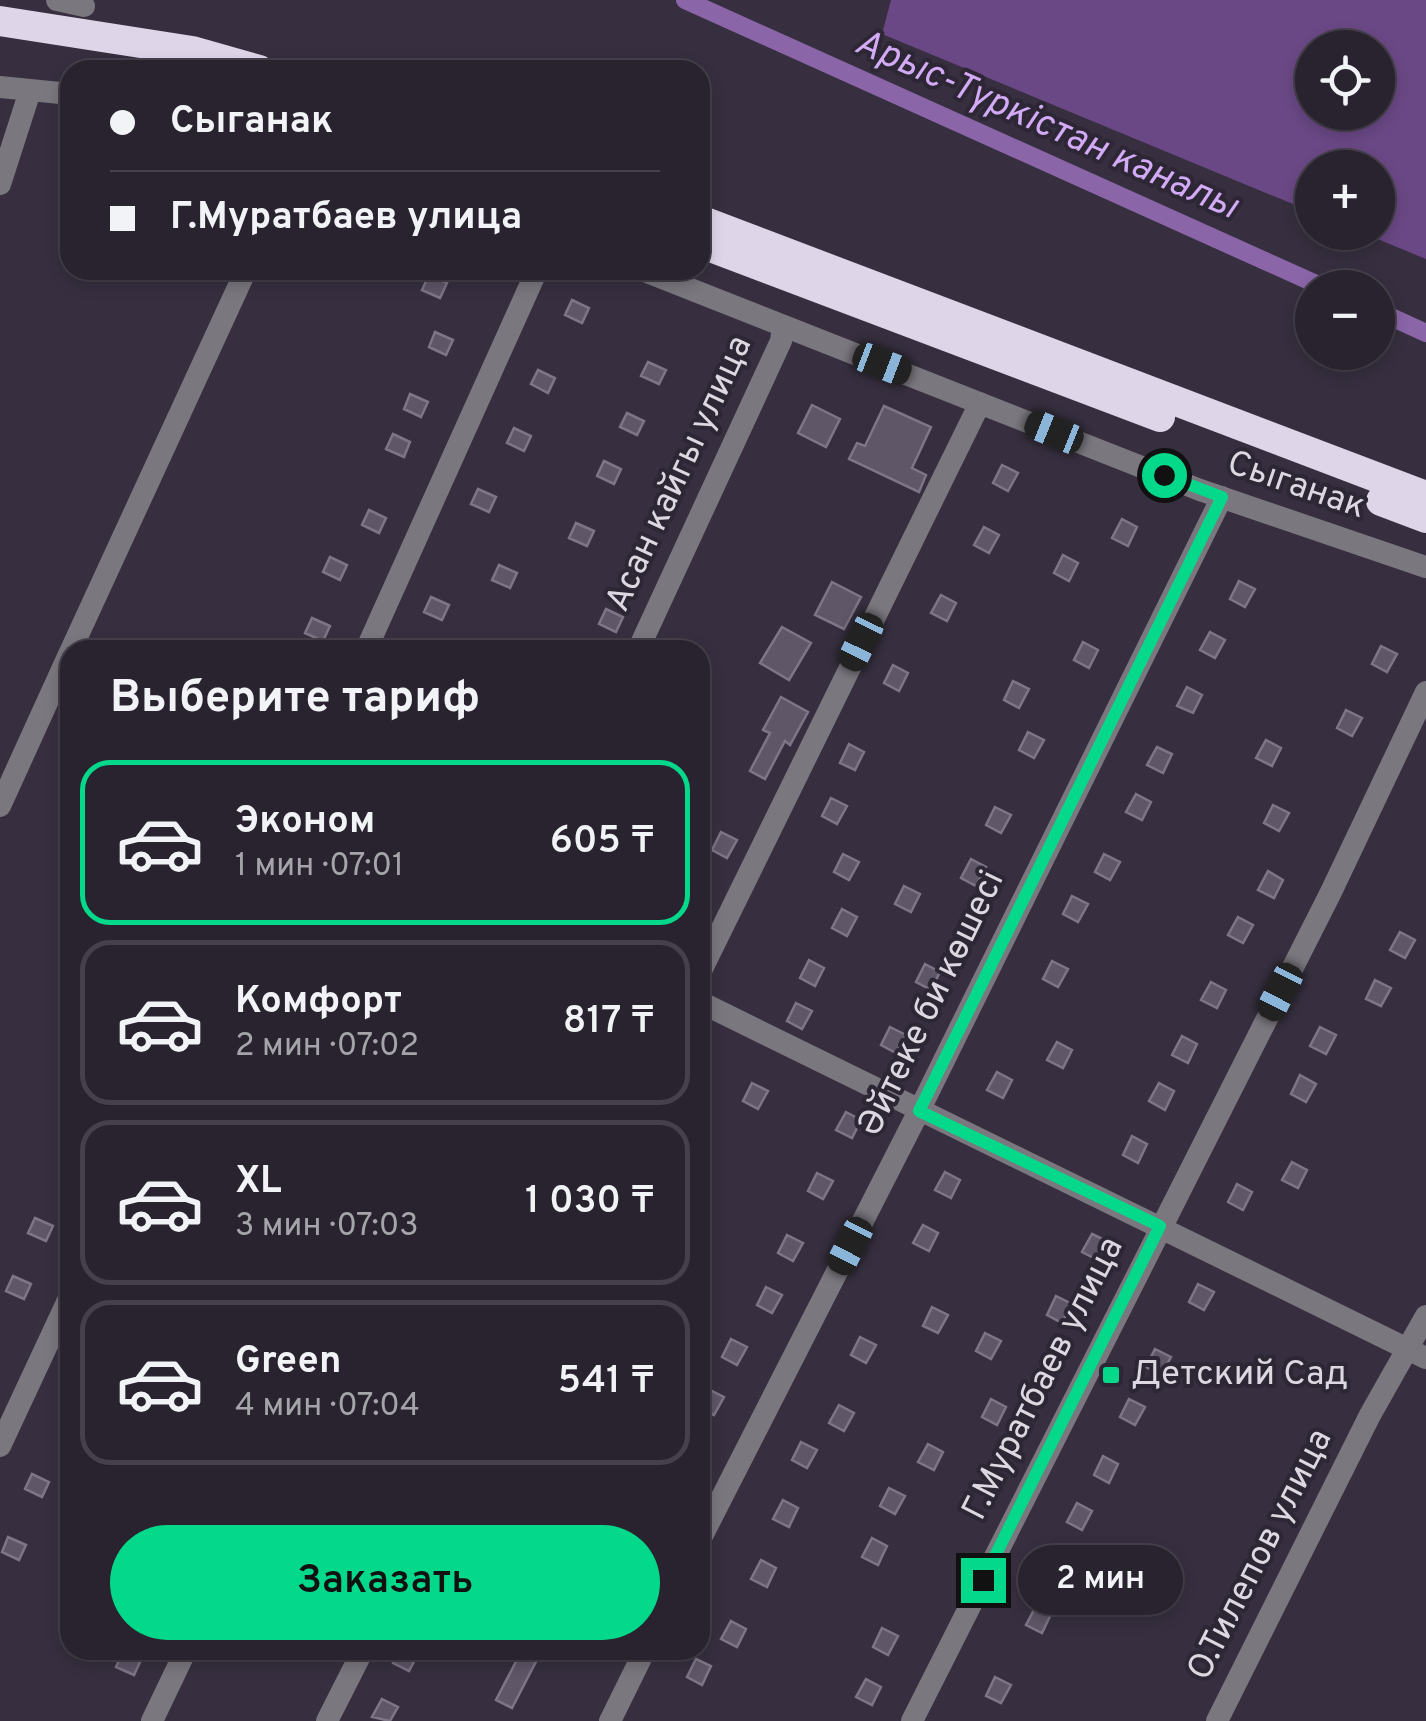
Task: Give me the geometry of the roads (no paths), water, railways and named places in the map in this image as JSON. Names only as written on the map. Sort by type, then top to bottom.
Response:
[{"type":"highway","points":[[0,20],[192,51],[224,60]]},
{"type":"highway","points":[[0,42],[116,60]]},
{"type":"highway","points":[[710,224],[1426,496]]},
{"type":"highway","points":[[710,246],[1426,518]]},
{"type":"street","points":[[57,0],[84,6]]},
{"type":"street","points":[[0,88],[60,93]]},
{"type":"street","points":[[0,184],[30,91]]},
{"type":"street","points":[[75,640],[241,280]]},
{"type":"street","points":[[370,640],[532,280]]},
{"type":"street","name":"Сыганак","points":[[667,280],[1222,497],[1426,567]]},
{"type":"street","name":"Асан кайгы улица","points":[[643,640],[781,341],[784,326]]},
{"type":"street","points":[[710,953],[980,403]]},
{"type":"street","name":"Әйтеке би көшесі","points":[[710,1520],[919,1111],[1222,497]]},
{"type":"street","points":[[0,806],[60,673]]},
{"type":"street","name":"Г.Муратбаев улица","points":[[912,1721],[1331,892],[1426,692]]},
{"type":"street","points":[[710,1007],[1417,1354]]},
{"type":"street","name":"О.Тилепов улица","points":[[1217,1721],[1417,1354],[1426,1316]]},
{"type":"street","points":[[0,1446],[60,1317]]},
{"type":"street","points":[[152,1721],[181,1660]]},
{"type":"street","points":[[327,1721],[358,1660]]},
{"type":"street","points":[[610,1721],[640,1660]]},
{"type":"waterway","name":"Арыс-Түркістан каналы","points":[[685,0],[1295,274]]},
{"type":"waterway","name":"Арыс-Түркістан каналы","points":[[1395,319],[1426,333]]},
{"type":"place","name":"Детский Сад","points":[[1111,1375]]}]
